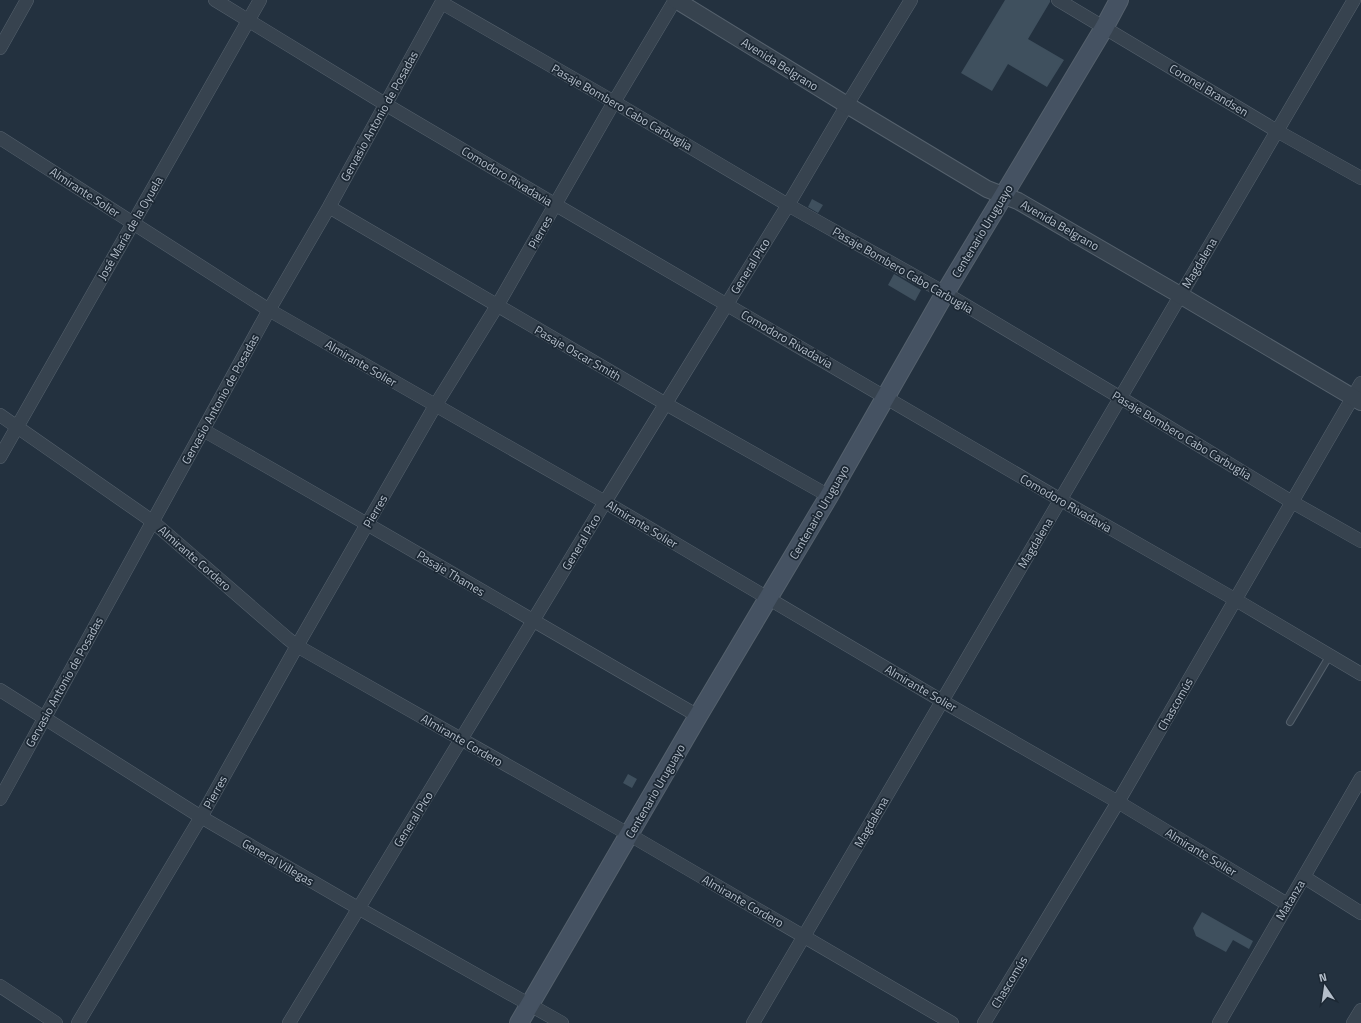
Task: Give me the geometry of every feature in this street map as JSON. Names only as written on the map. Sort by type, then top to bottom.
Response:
[{"type":"main road","name":"Centenario Uruguayo","points":[[519,1023],[698,716],[829,496],[945,293],[1104,28],[1119,0]]},
{"type":"street","points":[[0,48],[27,0]]},
{"type":"street","name":"Comodoro Rivadavia","points":[[215,0],[556,205],[1361,674]]},
{"type":"street","name":"José María de la Oyuela","points":[[0,457],[260,0]]},
{"type":"street","name":"Pierres","points":[[78,1023],[201,816],[435,406],[497,306],[614,102],[676,0]]},
{"type":"street","name":"Avenida Belgrano","points":[[676,0],[987,189],[1018,201],[1357,400]]},
{"type":"street","name":"General Pico","points":[[289,1023],[605,502],[788,205],[911,0]]},
{"type":"street","name":"Coronel Brandsen","points":[[1058,0],[1277,131],[1361,178]]},
{"type":"street","name":"Magdalena","points":[[753,1023],[805,937],[1354,0]]},
{"type":"street","name":"Pasaje Bombero Cabo Carbuglia","points":[[442,1],[788,205],[945,293],[1292,502],[1361,541]]},
{"type":"street","name":"Gervasio Antonio de Posadas","points":[[0,799],[152,521],[269,310],[329,207],[442,1]]},
{"type":"street","name":"Almirante Solier","points":[[0,138],[269,310],[605,502],[942,701],[1118,802],[1287,904]]},
{"type":"street","name":"Pasaje Oscar Smith","points":[[329,207],[666,404],[829,496]]},
{"type":"street","name":"Chascomús","points":[[984,1023],[1118,802],[1292,502],[1357,400],[1361,383]]},
{"type":"street","name":"Almirante Cordero","points":[[0,415],[18,426],[152,521],[297,646],[630,835],[952,1023]]},
{"type":"street","name":"Pasaje Thames","points":[[203,430],[698,716]]},
{"type":"street","name":"General Villegas","points":[[0,690],[201,816],[358,908],[562,1023]]},
{"type":"street","name":"Matanza","points":[[1219,1023],[1361,778]]},
{"type":"street","points":[[1304,877],[1361,913]]},
{"type":"street","points":[[0,986],[56,1023]]},
{"type":"street","points":[[1353,1023],[1361,1010]]},
{"type":"lane","points":[[1290,722],[1330,655]]},
{"type":"building","points":[[1005,0],[1050,0],[1028,39],[1064,60],[1047,87],[1008,64],[992,91],[961,73]]},
{"type":"building","points":[[812,199],[823,205],[818,213],[808,207]]},
{"type":"building","points":[[894,274],[921,290],[915,301],[888,285]]},
{"type":"building","points":[[628,774],[637,779],[632,788],[623,783]]},
{"type":"building","points":[[1202,912],[1253,941],[1249,949],[1233,940],[1226,952],[1196,936],[1193,928]]}]
